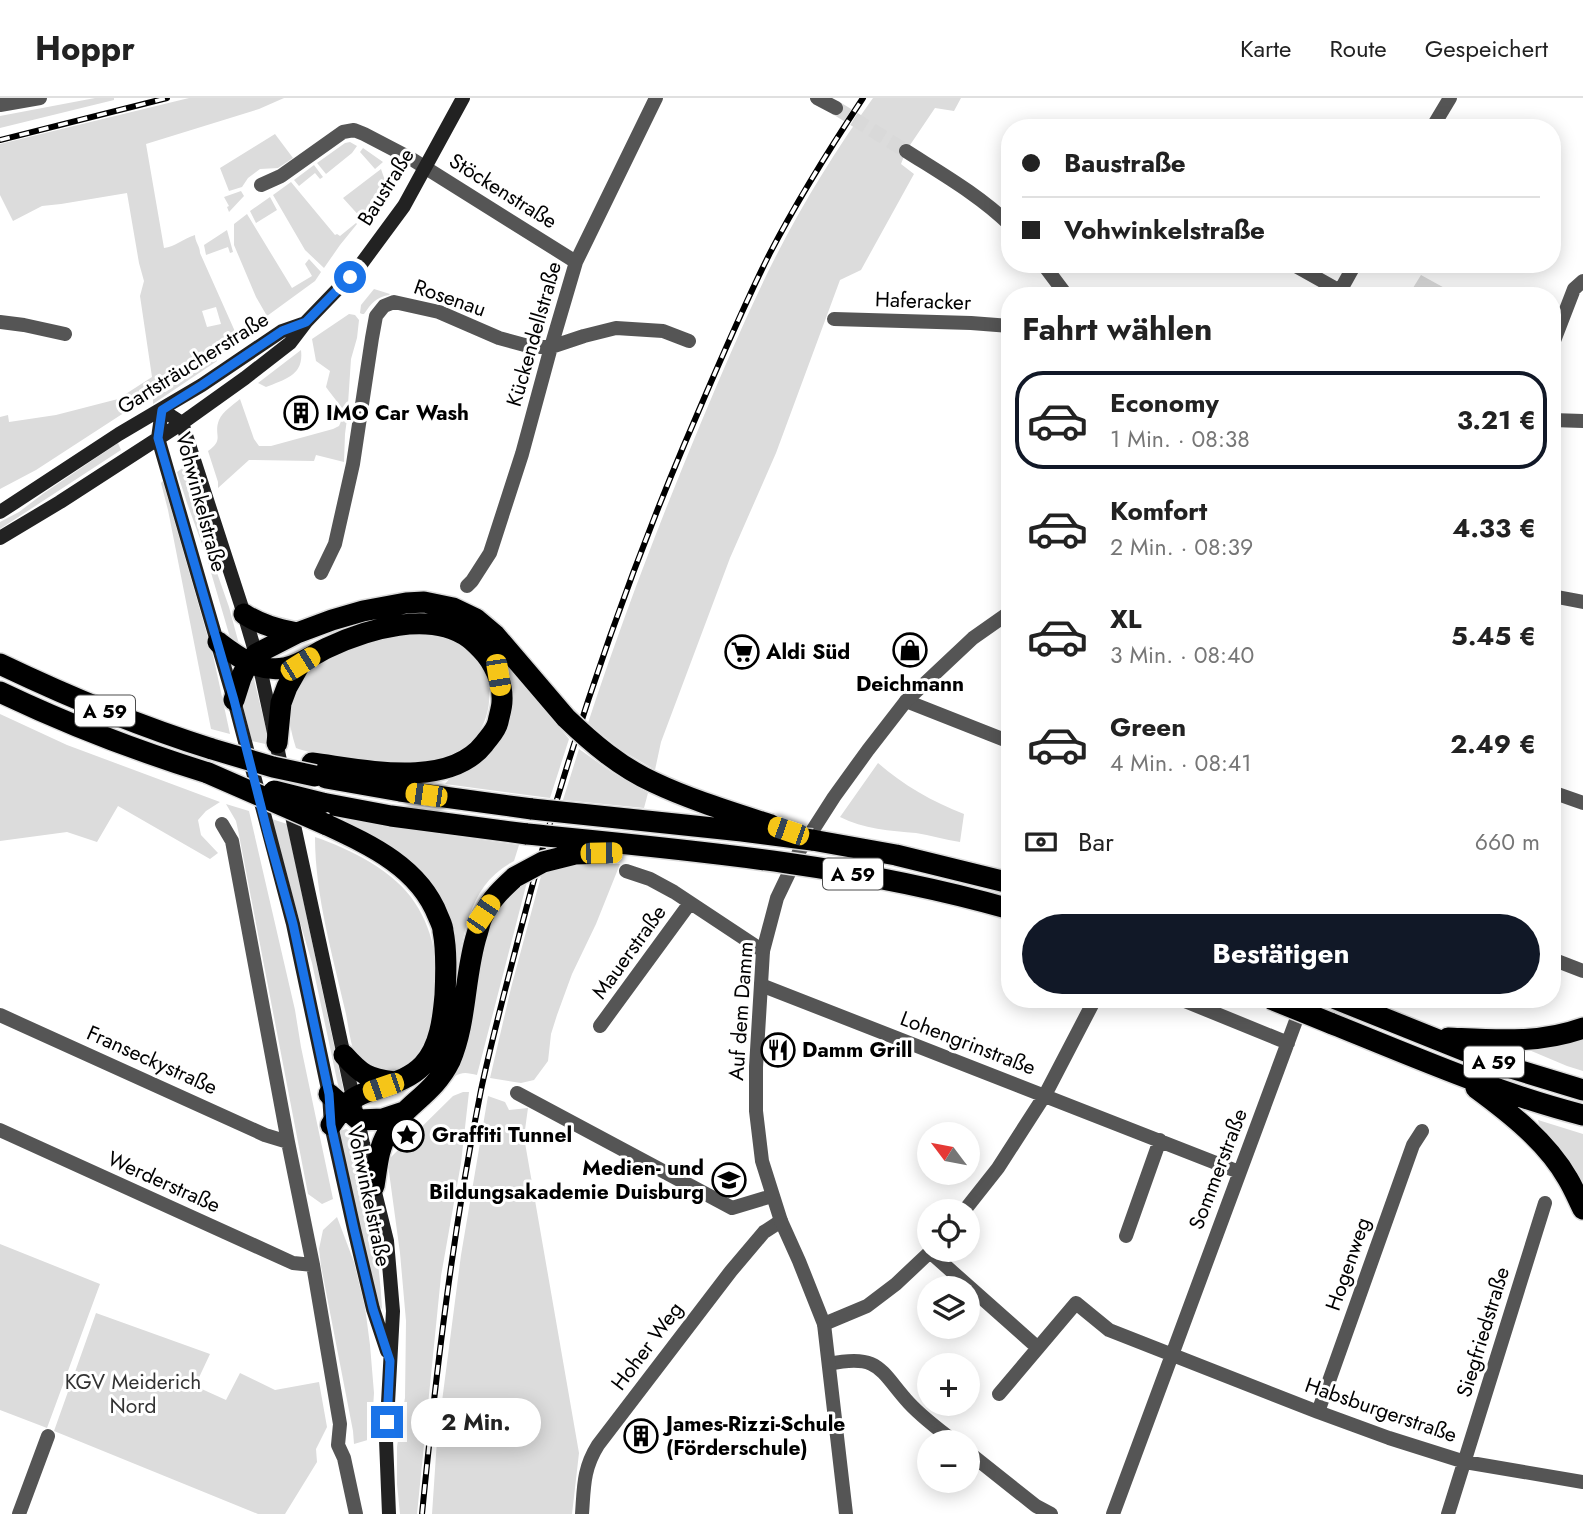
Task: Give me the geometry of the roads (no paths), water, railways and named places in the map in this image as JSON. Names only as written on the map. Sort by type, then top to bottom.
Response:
[{"type":"highway","points":[[234,700],[241,678],[255,662],[297,633],[363,611],[406,603],[424,602],[453,608],[476,620],[495,635],[566,718],[596,746],[626,768],[652,782],[812,840]]},
{"type":"highway","points":[[244,614],[271,628],[297,633]]},
{"type":"highway","points":[[218,642],[255,662],[283,668],[300,664],[359,634],[416,623],[447,628],[469,638],[487,655],[498,675],[502,701],[497,728],[477,752],[457,764],[427,772],[398,774],[314,770]]},
{"type":"highway","name":"A 59","points":[[0,664],[53,690],[120,717],[212,749],[272,766],[314,770],[400,791],[532,809],[812,840],[896,855],[1001,881]]},
{"type":"highway","points":[[277,743],[281,703],[300,664]]},
{"type":"highway","name":"A 59","points":[[0,692],[110,740],[324,813],[391,816],[804,865],[889,880],[1001,906]]},
{"type":"highway","points":[[324,813],[400,865],[433,902],[443,929],[446,974],[440,1030],[434,1049],[425,1064],[411,1076],[343,1109]]},
{"type":"highway","points":[[374,1186],[387,1133],[404,1112],[440,1079],[450,1059],[459,1029],[475,942],[483,914],[497,894],[514,877],[543,862],[575,854],[693,852]]},
{"type":"highway","name":"A 59","points":[[1293,1008],[1454,1072],[1555,1108],[1583,1115]]},
{"type":"highway","name":"A 59","points":[[1357,1008],[1498,1064],[1583,1090]]},
{"type":"highway","points":[[1429,1037],[1522,1040],[1547,1038],[1583,1028]]},
{"type":"highway","points":[[344,1055],[370,1078],[396,1082]]},
{"type":"highway","points":[[1454,1072],[1520,1122],[1542,1144],[1567,1178],[1583,1209]]},
{"type":"highway","points":[[343,1109],[383,1119],[404,1112]]},
{"type":"main road","name":"Baustraße","points":[[306,322],[359,267],[404,206],[463,98]]},
{"type":"main road","name":"Gartsträucherstraße","points":[[0,512],[119,434],[202,385],[282,331],[306,322]]},
{"type":"main road","name":"Gartsträucherstraße","points":[[0,538],[182,423],[290,343],[306,322]]},
{"type":"main road","name":"Vohwinkelstraße","points":[[389,1514],[386,1440],[393,1311],[387,1241],[374,1186],[343,1109],[344,1055],[277,743],[244,614],[182,423],[162,410],[158,438],[234,700],[343,1109],[373,1309],[390,1361]]},
{"type":"street","points":[[0,105],[40,98]]},
{"type":"street","name":"Kückendellstraße","points":[[467,586],[490,553],[522,454],[576,261],[656,98]]},
{"type":"street","points":[[817,98],[836,108]]},
{"type":"street","points":[[1437,119],[1450,98]]},
{"type":"street","name":"Stöckenstraße","points":[[261,185],[281,176],[343,132],[354,130],[425,167],[576,261]]},
{"type":"street","points":[[906,151],[968,190],[1001,216]]},
{"type":"street","points":[[1308,273],[1333,287]]},
{"type":"street","points":[[1561,323],[1574,289],[1583,281]]},
{"type":"street","name":"Rosenau","points":[[320,573],[335,544],[353,464],[376,316],[384,306],[394,302],[439,312],[499,338],[532,347],[551,347],[616,328],[663,331],[688,341]]},
{"type":"street","name":"Haferacker","points":[[834,319],[1001,325]]},
{"type":"street","points":[[0,322],[65,334]]},
{"type":"street","points":[[1561,420],[1583,421]]},
{"type":"street","points":[[1561,598],[1583,602]]},
{"type":"street","name":"Auf dem Damm","points":[[846,1514],[824,1324],[781,1221],[762,1161],[756,1067],[764,951],[777,898],[800,850],[856,766],[906,701],[973,638],[1001,618]]},
{"type":"street","points":[[906,701],[1001,738]]},
{"type":"street","points":[[1561,795],[1583,803]]},
{"type":"street","points":[[222,824],[232,841],[313,1265],[340,1424],[338,1445],[344,1458],[356,1514]]},
{"type":"street","name":"Mauerstraße","points":[[626,871],[650,879],[764,951]]},
{"type":"street","name":"Mauerstraße","points":[[600,1026],[690,903]]},
{"type":"street","points":[[1561,962],[1583,971]]},
{"type":"street","name":"Lohengrinstraße","points":[[761,985],[1240,1172]]},
{"type":"street","points":[[973,1199],[998,1168],[1045,1095],[1090,1008]]},
{"type":"street","points":[[1203,1008],[1288,1042]]},
{"type":"street","name":"Sommerstraße","points":[[1114,1514],[1301,1008]]},
{"type":"street","name":"Franseckystraße","points":[[0,1015],[265,1135],[288,1142]]},
{"type":"street","points":[[516,1093],[732,1208],[772,1196]]},
{"type":"street","name":"Werderstraße","points":[[0,1130],[293,1263],[313,1265]]},
{"type":"street","name":"Hogenweg","points":[[1318,1412],[1413,1144],[1422,1131]]},
{"type":"street","points":[[1126,1236],[1160,1140]]},
{"type":"street","name":"Siegfriedstraße","points":[[1448,1514],[1545,1203]]},
{"type":"street","name":"Hoher Weg","points":[[582,1514],[585,1470],[598,1445],[731,1271],[764,1232],[781,1221]]},
{"type":"street","points":[[824,1324],[867,1306],[919,1262]]},
{"type":"street","points":[[943,1262],[1038,1348]]},
{"type":"street","points":[[999,1394],[1076,1303],[1109,1330],[1172,1354]]},
{"type":"street","name":"Habsburgerstraße","points":[[1172,1354],[1318,1412],[1465,1462],[1583,1482]]},
{"type":"street","points":[[829,1364],[856,1360],[880,1368],[909,1402],[940,1430]]},
{"type":"street","points":[[19,1514],[48,1436]]},
{"type":"street","points":[[980,1462],[1036,1506],[1051,1514]]},
{"type":"tunnel","points":[[836,108],[906,151]]},
{"type":"railway","points":[[0,140],[167,98]]},
{"type":"railway","points":[[422,1514],[446,1301],[481,1090],[536,873],[572,749],[659,505],[737,324],[792,213],[863,98]]},
{"type":"place","name":"IMO Car Wash","points":[[301,413]]},
{"type":"place","name":"Deichmann","points":[[910,650]]},
{"type":"place","name":"Aldi Süd","points":[[742,652]]},
{"type":"place","name":"Damm Grill","points":[[778,1050]]},
{"type":"place","name":"Graffiti Tunnel","points":[[407,1135]]},
{"type":"place","name":"Medien- und Bildungsakademie Duisburg","points":[[729,1180]]},
{"type":"place","name":"James-Rizzi-Schule (Förderschule)","points":[[641,1436]]},
{"type":"park label","name":"KGV Meiderich Nord","points":[[133,1394]]}]
